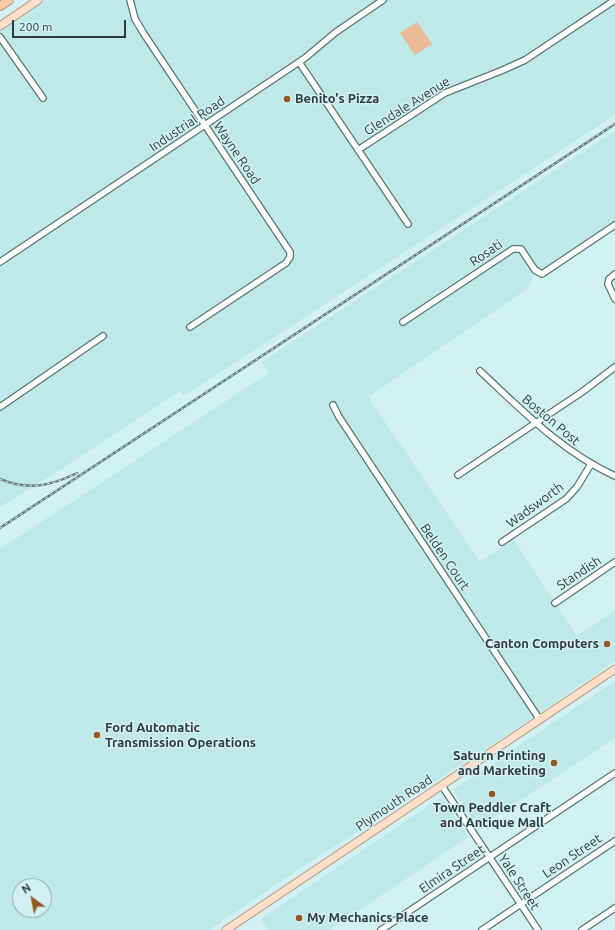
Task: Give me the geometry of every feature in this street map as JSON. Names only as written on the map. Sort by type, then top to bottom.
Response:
[{"type":"highway","points":[[0,6],[9,0]]},
{"type":"main road","points":[[0,26],[38,0]]},
{"type":"main road","name":"Plymouth Road","points":[[226,930],[615,669]]},
{"type":"street","name":"Wayne Road","points":[[130,0],[139,26],[288,248],[290,257],[286,263],[190,327]]},
{"type":"street","name":"Industrial Road","points":[[0,262],[299,62],[336,32],[383,0]]},
{"type":"street","name":"Glendale Avenue","points":[[358,150],[445,93],[525,60],[615,0]]},
{"type":"street","points":[[0,37],[43,98]]},
{"type":"street","points":[[299,62],[408,224]]},
{"type":"street","name":"Rosati","points":[[403,322],[513,249],[521,248],[535,270],[542,274],[615,225]]},
{"type":"street","points":[[615,274],[608,282],[608,287],[615,298]]},
{"type":"street","points":[[0,407],[103,336]]},
{"type":"street","points":[[458,475],[536,423],[615,367]]},
{"type":"street","name":"Boston Post","points":[[480,371],[555,440],[591,464],[615,476]]},
{"type":"street","name":"Belden Court","points":[[333,405],[339,417],[540,720]]},
{"type":"street","name":"Wadsworth","points":[[502,542],[566,499],[591,464]]},
{"type":"street","name":"Standish","points":[[555,603],[615,562]]},
{"type":"street","name":"Elmira Street","points":[[381,930],[615,773]]},
{"type":"street","name":"Yale Street","points":[[442,786],[538,930]]},
{"type":"street","name":"Leon Street","points":[[482,930],[615,841]]},
{"type":"street","points":[[582,930],[615,908]]},
{"type":"shaded area","points":[[41,0],[615,0],[615,115],[184,396],[180,391],[55,473],[0,507],[0,28]]},
{"type":"shaded area","points":[[417,22],[432,44],[415,55],[400,33]]},
{"type":"shaded area","points":[[615,131],[615,221],[548,266],[542,269],[538,268],[527,289],[368,397],[480,562],[513,539],[577,636],[615,611],[615,661],[510,733],[293,873],[209,930],[0,930],[0,549],[269,373],[262,362]]},
{"type":"shaded area","points":[[615,681],[615,738],[478,828],[453,790]]},
{"type":"shaded area","points":[[441,797],[468,837],[330,930],[268,930],[261,919]]},
{"type":"railway","points":[[0,528],[615,124]]},
{"type":"railway","points":[[0,479],[10,483],[29,486],[48,484],[77,473]]},
{"type":"place","name":"Benito's Pizza","points":[[287,99]]},
{"type":"place","name":"Canton Computers","points":[[607,644]]},
{"type":"place","name":"Ford Automatic Transmission Operations","points":[[97,735]]},
{"type":"place","name":"Saturn Printing and Marketing","points":[[554,763]]},
{"type":"place","name":"Town Peddler Craft and Antique Mall","points":[[492,794]]},
{"type":"place","name":"My Mechanics Place","points":[[299,918]]}]
